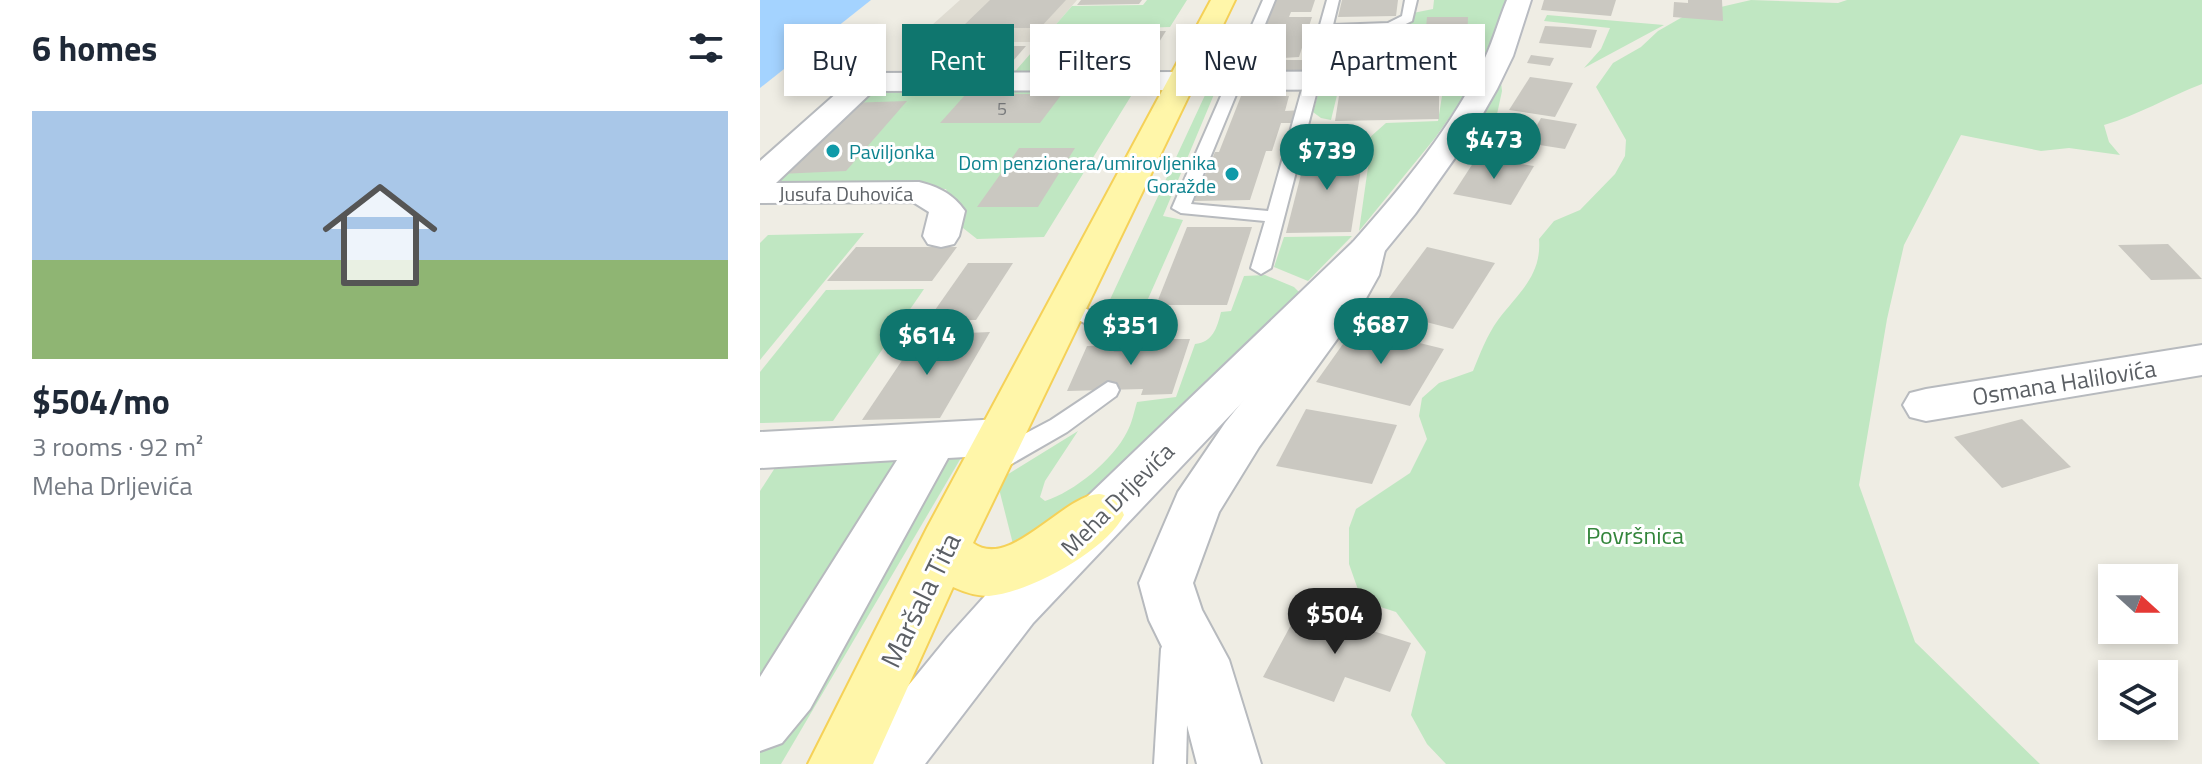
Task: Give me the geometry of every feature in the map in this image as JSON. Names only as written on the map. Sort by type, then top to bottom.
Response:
[{"type":"main road","name":"Maršala Tita","points":[[1211,24],[1223,0]]},
{"type":"main road","name":"Maršala Tita","points":[[840,764],[946,544],[1176,93]]},
{"type":"main road","points":[[946,544],[955,562],[972,569],[991,572],[1010,569],[1047,551],[1099,515]]},
{"type":"street","name":"Meha Drljevića","points":[[886,764],[969,656],[1099,515],[1366,250],[1427,178],[1454,140],[1498,60],[1519,0]]},
{"type":"street","name":"Jusufa Duhovića","points":[[760,179],[866,82],[1176,81]]},
{"type":"street","name":"Jusufa Duhovića","points":[[760,193],[919,192],[939,202],[947,211],[941,236]]},
{"type":"street","name":"Meha Drljevića","points":[[1229,764],[1200,660],[1177,620],[1166,583],[1196,506],[1242,435],[1344,302],[1360,275],[1366,250]]},
{"type":"street","name":"Osmana Halilovića","points":[[1926,405],[2202,360]]},
{"type":"street","points":[[760,450],[933,442],[994,452]]},
{"type":"street","points":[[760,721],[789,689],[933,442]]},
{"type":"lane","points":[[1259,24],[1269,0]]},
{"type":"lane","points":[[1327,24],[1333,0]]},
{"type":"lane","points":[[1397,24],[1408,18],[1411,0]]},
{"type":"lane","points":[[1229,96],[1181,208],[1276,217]]},
{"type":"lane","points":[[1261,268],[1310,96]]},
{"type":"lane","points":[[1068,307],[1114,329],[1122,345]]},
{"type":"lane","points":[[994,452],[1059,426],[1108,390]]},
{"type":"lane","points":[[1170,764],[1177,620]]},
{"type":"shaded area","points":[[960,0],[1077,0],[1056,24],[1030,24],[1030,42],[1014,42],[1014,24],[933,24]]},
{"type":"green space","points":[[1147,0],[1187,0],[1170,27],[1160,27],[1160,24],[1056,24],[1072,6],[1143,5]]},
{"type":"green space","points":[[1434,0],[1508,0],[1485,54],[1485,24],[1396,24],[1413,13],[1433,9]]},
{"type":"green space","name":"Površnica","points":[[1751,0],[1838,3],[1847,0],[2202,0],[2202,84],[2104,125],[2109,142],[2120,155],[2069,148],[2041,151],[1961,135],[1904,245],[1887,319],[1859,485],[1915,642],[2040,764],[1446,764],[1427,744],[1411,715],[1426,652],[1396,612],[1362,601],[1349,564],[1349,528],[1356,509],[1410,473],[1427,439],[1419,416],[1422,398],[1439,383],[1473,371],[1494,326],[1533,274],[1539,239],[1554,221],[1580,210],[1615,174],[1625,156],[1626,140],[1596,87],[1613,63],[1686,15]]},
{"type":"green space","points":[[1547,15],[1664,25],[1584,68],[1601,49],[1610,28],[1544,21]]},
{"type":"green space","points":[[1030,54],[1030,76],[1014,76]]},
{"type":"green space","points":[[1499,65],[1502,91],[1489,151],[1454,145],[1482,96],[1485,96],[1485,90]]},
{"type":"green space","points":[[886,88],[902,88],[902,96],[1014,96],[1014,88],[1030,88],[1030,96],[1131,96],[1044,237],[977,239],[963,228],[946,189],[771,188],[867,96],[886,96]]},
{"type":"green space","points":[[1205,96],[1213,96],[1163,216],[1183,220],[1136,326],[1117,327],[1101,319]]},
{"type":"green space","points":[[1318,96],[1337,96],[1331,120],[1313,112]]},
{"type":"green space","points":[[1442,96],[1464,96],[1435,138],[1359,231],[1370,153],[1368,148],[1360,146],[1386,123],[1438,121]]},
{"type":"green space","points":[[864,233],[760,360],[760,243],[768,235]]},
{"type":"green space","points":[[1352,236],[1308,281],[1274,267],[1284,237]]},
{"type":"green space","points":[[1265,275],[1299,292],[1070,520],[1013,544],[997,481],[1078,431],[1045,481],[1040,497],[1045,501],[1080,483],[1103,464],[1121,443],[1137,402],[1176,397],[1195,344],[1210,337],[1221,312],[1231,311],[1244,276]]},
{"type":"green space","points":[[924,289],[833,421],[760,423],[760,372],[826,290]]},
{"type":"green space","points":[[968,446],[781,764],[760,764],[760,736],[946,448]]},
{"type":"green space","points":[[899,456],[760,699],[760,491],[780,460]]},
{"type":"water","points":[[760,0],[871,0],[841,24],[784,24],[784,69],[760,88]]},
{"type":"building","points":[[990,0],[1066,0],[1044,24],[1030,24],[1030,28],[1014,28],[1014,24],[965,24]]},
{"type":"building","points":[[1081,0],[1142,0],[1139,4],[1077,5]]},
{"type":"building","points":[[1272,0],[1315,0],[1311,12],[1291,12],[1289,17],[1312,17],[1310,24],[1302,24],[1299,57],[1286,58],[1286,24],[1263,24]]},
{"type":"building","points":[[1342,0],[1398,0],[1396,16],[1338,17]]},
{"type":"building","points":[[1544,0],[1616,0],[1611,16],[1541,10]]},
{"type":"building","points":[[1688,0],[1722,0],[1723,21],[1673,17],[1674,2],[1688,3]]},
{"type":"building","points":[[1427,17],[1468,17],[1468,24],[1426,24]]},
{"type":"building","points":[[1545,26],[1597,30],[1591,48],[1539,43]]},
{"type":"building","points":[[1014,46],[1026,46],[1014,60]]},
{"type":"building","points":[[1531,55],[1554,58],[1550,66],[1527,63]]},
{"type":"building","points":[[1286,60],[1302,60],[1302,73],[1286,73]]},
{"type":"building","points":[[1530,77],[1573,83],[1555,117],[1509,110]]},
{"type":"building","points":[[964,96],[1060,96],[1040,123],[940,123]]},
{"type":"building","points":[[1241,96],[1289,96],[1285,111],[1302,110],[1299,123],[1281,123],[1272,151],[1266,151],[1250,200],[1194,201],[1215,152],[1219,152]]},
{"type":"building","points":[[1339,96],[1439,96],[1439,119],[1335,121]]},
{"type":"building","name":"Paviljonka","points":[[907,101],[846,171],[779,174],[847,103]]},
{"type":"building","points":[[1541,118],[1577,124],[1565,149],[1527,143]]},
{"type":"building","points":[[1501,134],[1524,137],[1516,153],[1503,154],[1493,150]]},
{"type":"building","points":[[1019,148],[1075,148],[1038,207],[977,207]]},
{"type":"building","points":[[1364,150],[1351,232],[1286,233],[1307,151]]},
{"type":"building","points":[[1477,157],[1534,166],[1511,205],[1453,194]]},
{"type":"building","points":[[1187,227],[1252,227],[1227,305],[1156,305]]},
{"type":"building","points":[[2168,244],[2202,279],[2151,280],[2118,245]]},
{"type":"building","points":[[856,247],[957,247],[932,281],[827,281]]},
{"type":"building","points":[[1427,247],[1495,263],[1453,329],[1380,310]]},
{"type":"building","points":[[968,263],[1013,263],[976,320],[928,320]]},
{"type":"building","points":[[1355,327],[1444,349],[1410,406],[1316,382]]},
{"type":"building","points":[[990,332],[940,418],[862,420],[919,335]]},
{"type":"building","points":[[1159,339],[1190,339],[1172,394],[1141,395],[1143,389],[1067,391],[1087,346],[1158,344]]},
{"type":"building","points":[[1306,409],[1397,425],[1372,484],[1276,466]]},
{"type":"building","points":[[2022,419],[2071,467],[2002,488],[1954,437]]},
{"type":"building","points":[[1300,608],[1411,643],[1390,692],[1345,677],[1334,702],[1263,677]]},
{"type":"place","name":"Paviljonka","points":[[833,151]]},
{"type":"place","name":"Dom penzionera/umirovljenika Goražde","points":[[1232,174]]}]
